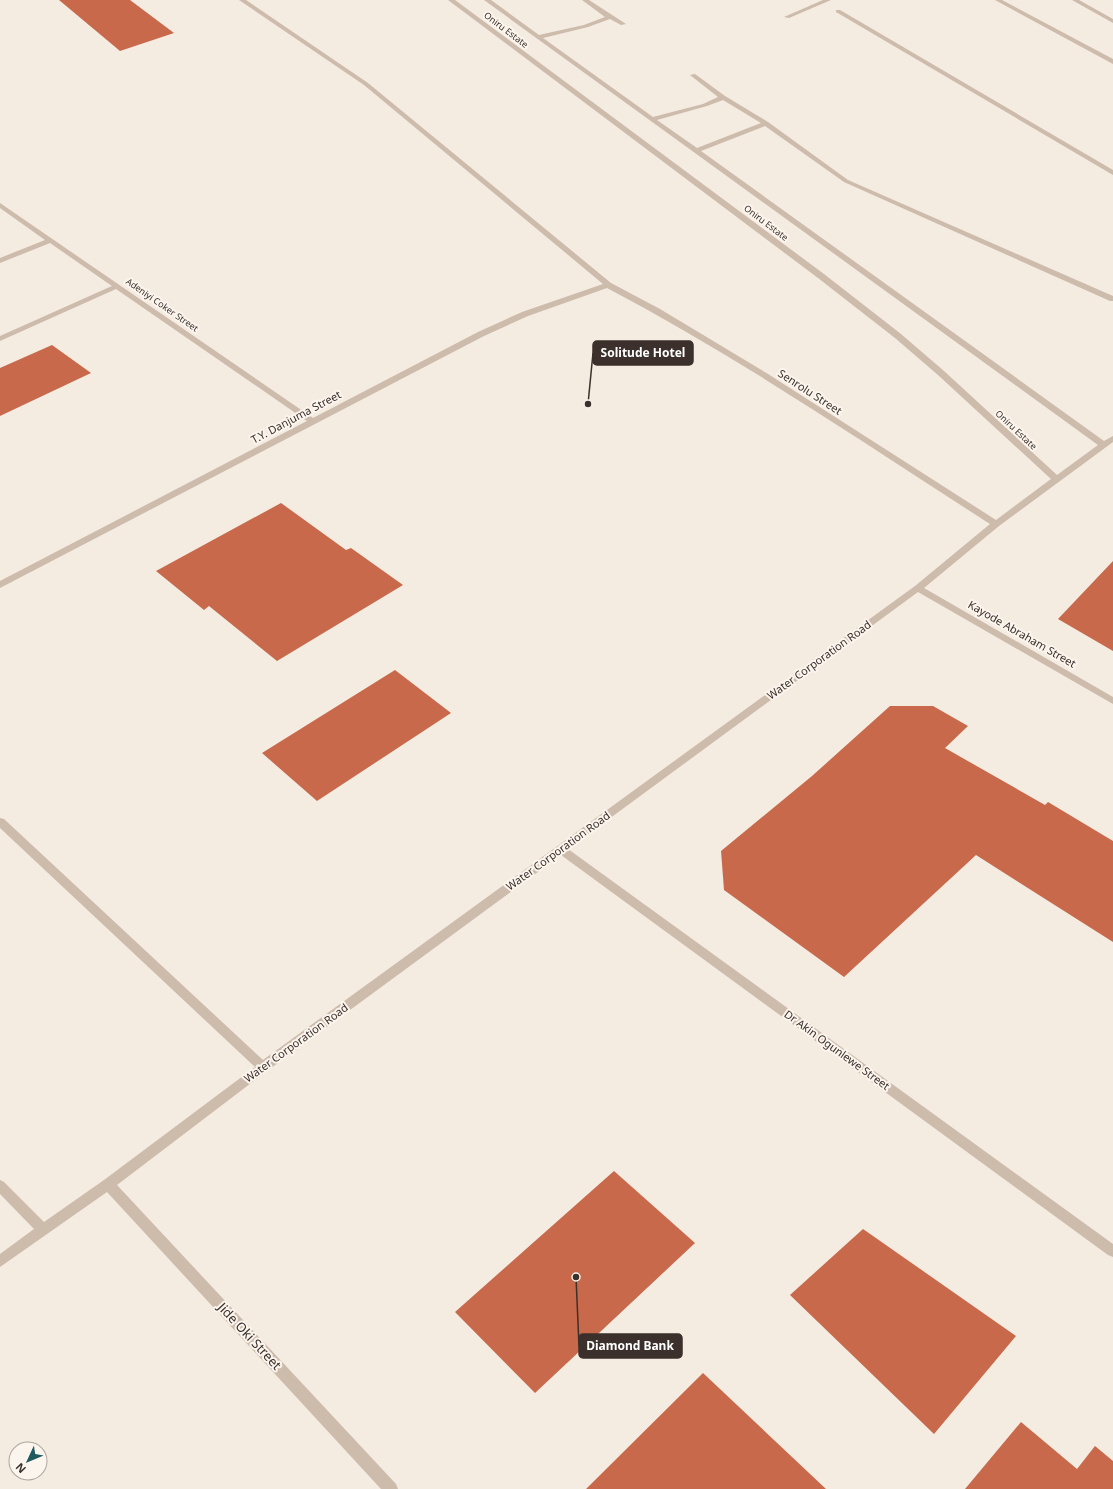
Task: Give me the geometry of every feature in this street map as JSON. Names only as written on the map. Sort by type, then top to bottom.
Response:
[{"type":"street","name":"Senrolu Street","points":[[242,0],[366,84],[608,285],[765,376],[996,524]]},
{"type":"street","name":"Oniru Estate","points":[[450,0],[815,271],[898,336],[941,373],[1056,479]]},
{"type":"street","name":"Oniru Estate","points":[[487,0],[696,151],[1109,442]]},
{"type":"street","points":[[585,0],[623,24]]},
{"type":"street","points":[[787,17],[828,0]]},
{"type":"street","points":[[998,0],[1113,62]]},
{"type":"street","points":[[1077,1],[1088,0]]},
{"type":"street","points":[[1077,1],[1113,22]]},
{"type":"street","points":[[838,11],[1113,173]]},
{"type":"street","points":[[538,37],[586,26],[610,17]]},
{"type":"street","points":[[693,75],[723,97],[766,123],[846,181],[1113,299]]},
{"type":"street","points":[[652,119],[705,105],[723,97]]},
{"type":"street","points":[[696,151],[766,123]]},
{"type":"street","name":"Adeniyi Coker Street","points":[[0,205],[312,421]]},
{"type":"street","points":[[0,261],[51,240]]},
{"type":"street","name":"T.Y. Danjuma Street","points":[[0,585],[481,334],[525,314],[608,285]]},
{"type":"street","points":[[0,339],[117,286]]},
{"type":"street","name":"Water Corporation Road","points":[[0,1261],[108,1184],[263,1067],[918,588],[996,524],[1109,442]]},
{"type":"street","name":"Kayode Abraham Street","points":[[918,588],[1113,702]]},
{"type":"street","points":[[0,822],[263,1067]]},
{"type":"street","name":"Dr Akin Ogunlewe Street","points":[[560,850],[1113,1251]]},
{"type":"street","name":"Jide Oki Street","points":[[108,1184],[391,1489]]},
{"type":"street","points":[[0,1186],[42,1230]]},
{"type":"building","points":[[59,0],[130,0],[174,33],[120,51]]},
{"type":"building","points":[[52,345],[91,373],[0,416],[0,368]]},
{"type":"building","points":[[281,503],[346,550],[351,548],[403,585],[277,661],[209,606],[204,610],[156,571]]},
{"type":"building","points":[[1113,561],[1113,651],[1058,619]]},
{"type":"building","points":[[395,670],[451,713],[317,801],[262,753]]},
{"type":"building","points":[[890,706],[933,706],[968,726],[945,748],[1045,805],[1048,802],[1113,841],[1113,942],[976,855],[844,977],[724,890],[721,851],[812,776]]},
{"type":"building","points":[[614,1171],[695,1243],[535,1393],[455,1312]]},
{"type":"building","points":[[863,1229],[1016,1336],[934,1434],[790,1295]]},
{"type":"building","points":[[703,1373],[826,1489],[586,1489]]},
{"type":"building","points":[[1021,1422],[1077,1469],[1095,1446],[1113,1461],[1113,1489],[965,1489]]},
{"type":"place","name":"Solitude Hotel","points":[[588,404]]},
{"type":"place","name":"Diamond Bank","points":[[576,1277]]}]
